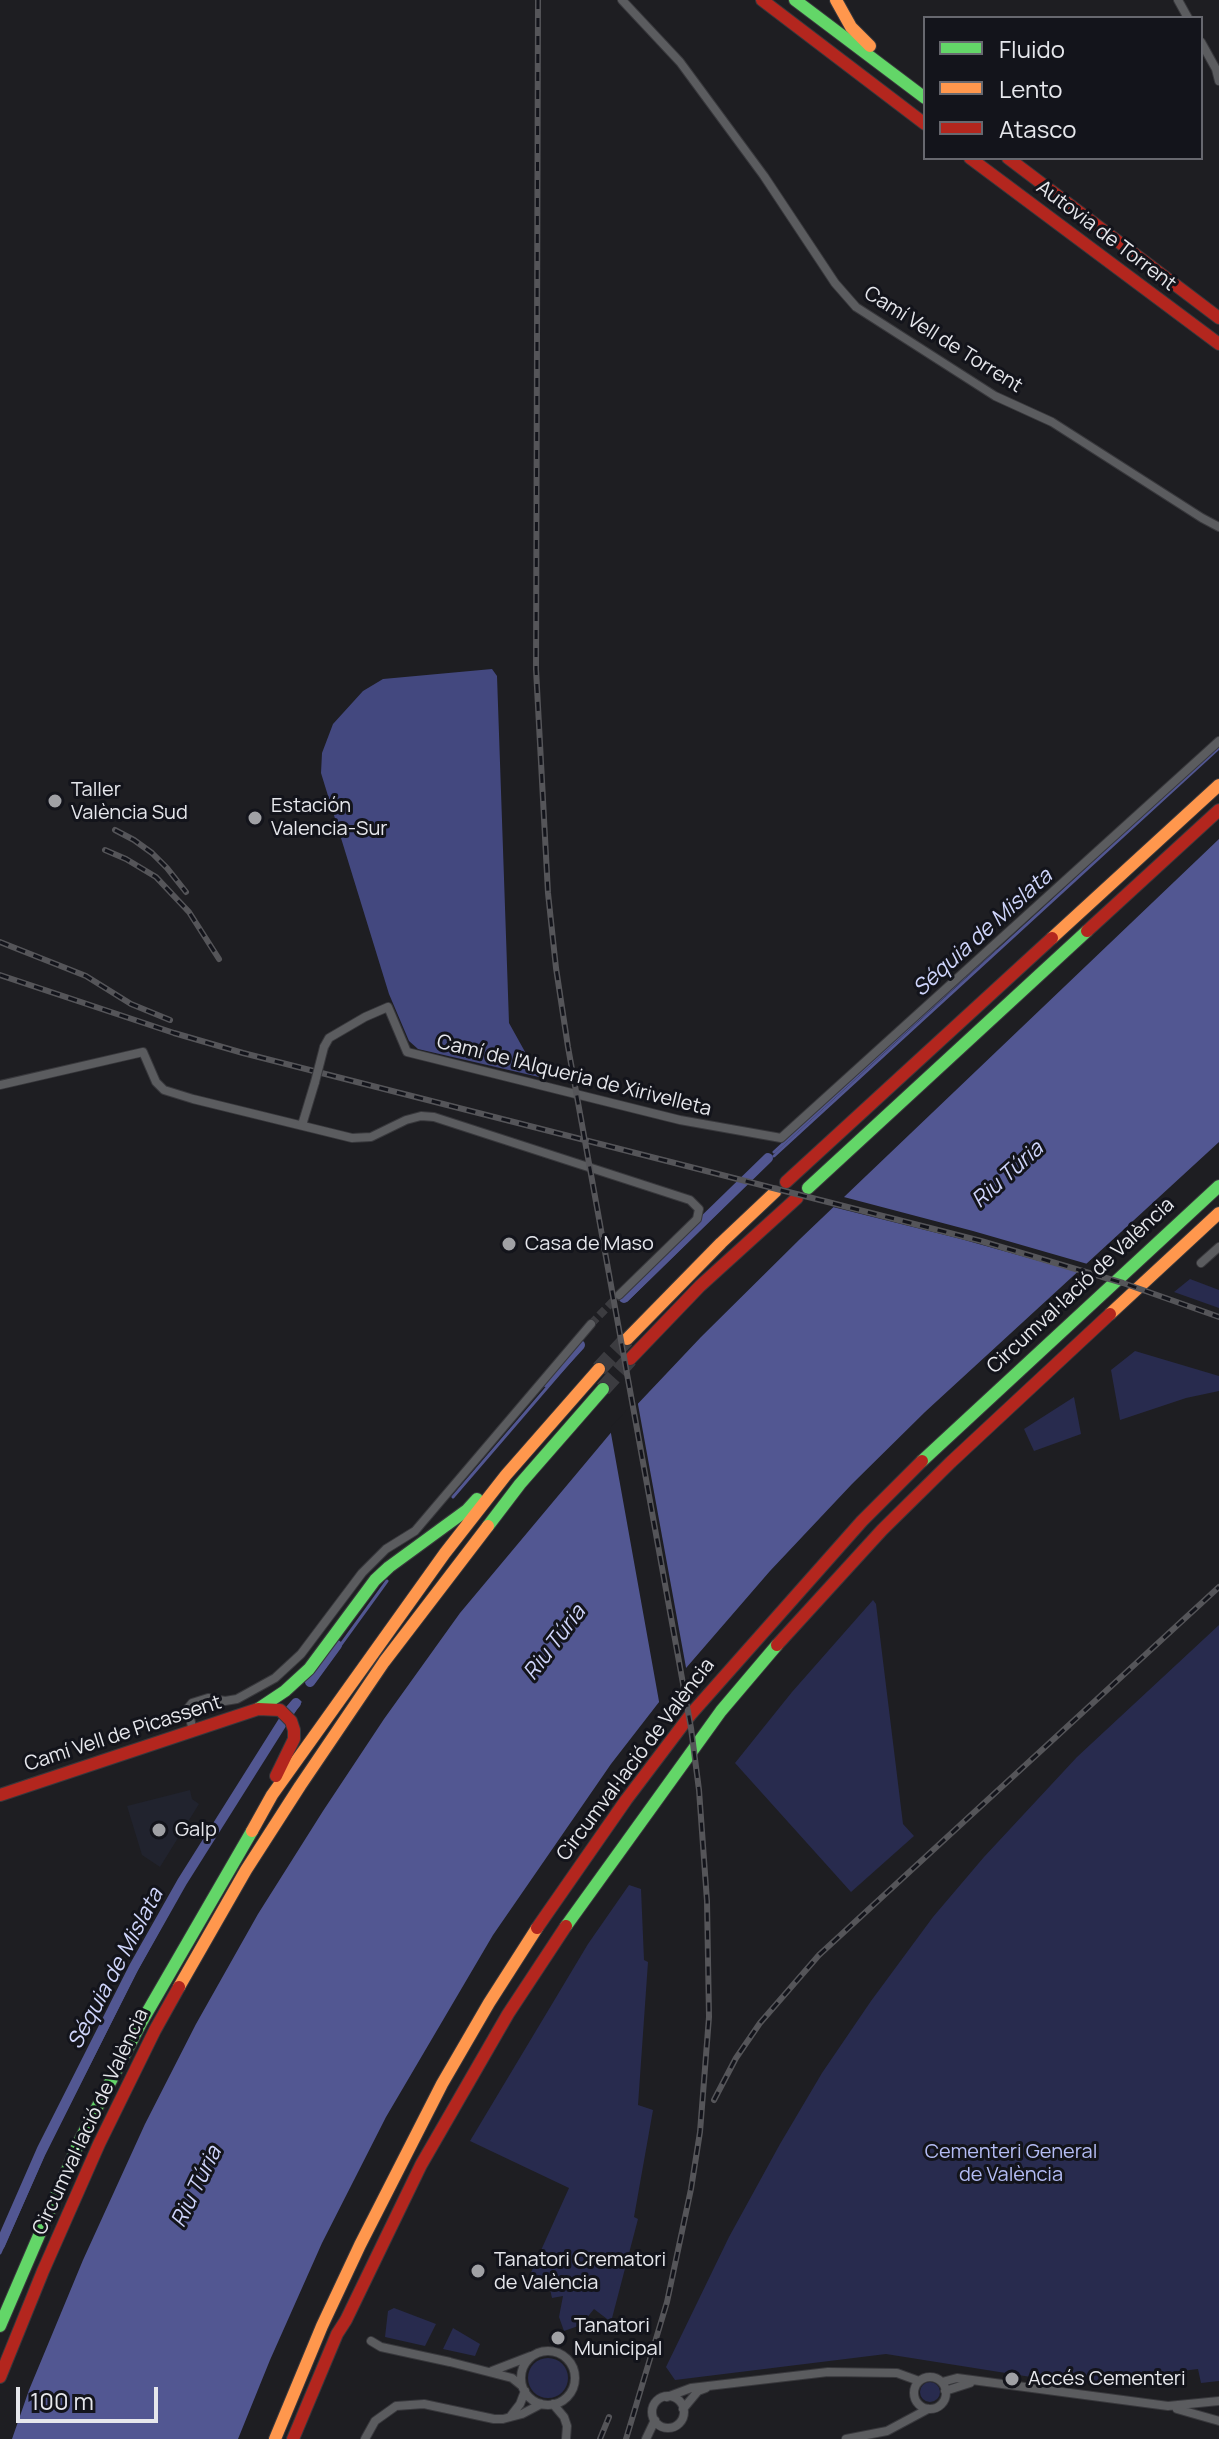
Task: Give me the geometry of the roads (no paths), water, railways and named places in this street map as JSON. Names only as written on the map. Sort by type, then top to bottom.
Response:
[{"type":"main road","points":[[762,0],[923,122]]},
{"type":"main road","points":[[795,0],[923,96]]},
{"type":"main road","points":[[836,0],[851,27],[865,41],[923,86]]},
{"type":"main road","name":"Autovia de Torrent","points":[[973,160],[1219,344]]},
{"type":"main road","name":"Autovia de Torrent","points":[[1011,160],[1219,318]]},
{"type":"main road","points":[[1160,302],[1175,321],[1219,353]]},
{"type":"main road","points":[[786,1182],[1219,785]]},
{"type":"main road","points":[[808,1188],[1219,810]]},
{"type":"main road","name":"Circumval·lació de València","points":[[275,2439],[360,2245],[442,2084],[554,1901],[626,1800],[691,1714],[811,1577],[924,1458],[1219,1186]]},
{"type":"main road","points":[[627,1339],[775,1192]]},
{"type":"main road","points":[[630,1359],[700,1286],[797,1198]]},
{"type":"main road","name":"Circumval·lació de València","points":[[293,2439],[337,2334],[421,2165],[508,2014],[575,1911],[721,1711],[882,1530],[962,1451],[1219,1213]]},
{"type":"main road","name":"Circumval·lació de València","points":[[0,2326],[80,2140],[141,2023],[272,1795],[445,1553],[506,1475],[599,1369]]},
{"type":"main road","name":"Circumval·lació de València","points":[[0,2377],[99,2144],[155,2030],[254,1858],[338,1727],[393,1650],[520,1484],[603,1389]]},
{"type":"main road","name":"Camí Vell de Picassent","points":[[0,1795],[258,1709],[285,1691],[309,1669],[375,1580],[467,1510],[506,1475]]},
{"type":"main road","points":[[368,1657],[383,1645],[502,1498],[520,1484]]},
{"type":"main road","points":[[258,1709],[280,1710],[291,1721],[294,1730],[294,1739],[277,1772],[272,1795]]},
{"type":"main road","points":[[434,2102],[447,2088],[535,1948],[694,1736],[721,1711]]},
{"type":"main road","points":[[303,2439],[343,2337],[346,2320]]},
{"type":"street","name":"Camí Vell de Torrent","points":[[622,0],[680,62],[764,176],[835,283],[856,307],[995,396],[1052,422],[1219,527]]},
{"type":"street","points":[[1203,46],[1219,81]]},
{"type":"street","name":"Camí de l'Alqueria de Xirivelleta","points":[[302,1125],[329,1038],[388,1007],[407,1052],[680,1120],[781,1138],[1219,741]]},
{"type":"street","points":[[0,1085],[143,1052],[156,1082],[164,1090],[352,1138],[371,1137],[421,1116],[434,1117],[690,1200],[699,1209],[697,1219],[619,1295]]},
{"type":"street","points":[[1201,1263],[1219,1247]]},
{"type":"street","points":[[193,1732],[188,1708],[192,1703],[208,1698],[225,1701],[237,1699],[275,1678],[301,1654],[362,1573],[386,1549],[415,1531],[591,1324]]},
{"type":"street","points":[[371,2341],[381,2347],[512,2378],[529,2397],[541,2404]]},
{"type":"street","points":[[365,2439],[375,2421],[396,2406],[424,2404],[494,2419],[509,2418],[541,2404],[553,2404],[565,2398],[575,2379],[574,2371],[565,2357],[558,2353],[535,2354],[487,2372]]},
{"type":"street","points":[[509,2418],[520,2404],[522,2370],[535,2354]]},
{"type":"street","points":[[666,2428],[655,2420],[654,2405],[691,2388],[828,2372],[897,2373],[917,2385]]},
{"type":"street","points":[[917,2385],[933,2377],[944,2387],[979,2381],[1168,2406],[1219,2421]]},
{"type":"street","points":[[649,2439],[666,2428],[676,2426],[683,2409],[698,2391],[713,2385]]},
{"type":"street","points":[[906,2420],[917,2402],[917,2385]]},
{"type":"street","points":[[846,2439],[887,2431],[941,2404],[944,2387]]},
{"type":"street","points":[[667,2397],[675,2398],[683,2409]]},
{"type":"street","points":[[1168,2406],[1219,2401]]},
{"type":"street","points":[[917,2402],[928,2409]]},
{"type":"street","points":[[553,2404],[564,2417],[566,2439]]},
{"type":"street","points":[[649,2439],[655,2420]]},
{"type":"water","name":"Riu Túria","points":[[1219,839],[1219,1142],[925,1412],[852,1484],[770,1571],[680,1675],[611,1764],[493,1935],[386,2117],[322,2243],[238,2439],[12,2439],[83,2260],[145,2124],[196,2024],[258,1914],[323,1811],[460,1613],[614,1429],[701,1337]]},
{"type":"waterway","name":"Séquia de Mislata","points":[[774,1156],[1219,748]]},
{"type":"waterway","name":"Séquia de Mislata","points":[[774,1152],[995,949]]},
{"type":"waterway","name":"Séquia de Mislata","points":[[624,1298],[768,1158]]},
{"type":"waterway","name":"Séquia de Mislata","points":[[627,1300],[769,1161]]},
{"type":"waterway","name":"Séquia de Mislata","points":[[546,1382],[580,1345]]},
{"type":"waterway","name":"Séquia de Mislata","points":[[453,1497],[582,1347]]},
{"type":"waterway","name":"Séquia de Mislata","points":[[313,1683],[387,1581]]},
{"type":"waterway","name":"Séquia de Mislata","points":[[310,1682],[337,1645]]},
{"type":"waterway","name":"Séquia de Mislata","points":[[293,1713],[300,1702]]},
{"type":"waterway","name":"Séquia de Mislata","points":[[290,1710],[296,1703]]},
{"type":"waterway","name":"Séquia de Mislata","points":[[0,2245],[42,2149],[134,1967],[182,1882],[284,1720]]},
{"type":"waterway","name":"Séquia de Mislata","points":[[0,2253],[44,2154],[134,1974],[184,1884],[285,1723]]},
{"type":"tunnel","points":[[591,1324],[619,1295]]},
{"type":"tunnel","points":[[599,1369],[627,1339]]},
{"type":"tunnel","points":[[603,1389],[630,1359]]},
{"type":"railway","points":[[538,0],[536,669],[548,893],[568,1047],[691,1728],[707,1901],[709,2017],[700,2132],[667,2302],[626,2439]]},
{"type":"railway","points":[[115,830],[152,853],[186,892]]},
{"type":"railway","points":[[105,850],[156,877],[189,912],[219,959]]},
{"type":"railway","points":[[0,942],[86,976],[131,1004],[170,1020]]},
{"type":"railway","points":[[0,975],[243,1053],[981,1241],[1123,1283],[1219,1317]]},
{"type":"railway","points":[[714,2100],[736,2058],[760,2023],[819,1955],[1219,1587]]},
{"type":"railway","points":[[600,2439],[609,2417]]},
{"type":"place","name":"Taller València Sud","points":[[55,801]]},
{"type":"place","name":"Estación Valencia-Sur","points":[[255,818]]},
{"type":"place","name":"Casa de Maso","points":[[509,1244]]},
{"type":"place","name":"Galp","points":[[159,1830]]},
{"type":"place","name":"Tanatori Crematori de València","points":[[478,2271]]},
{"type":"place","name":"Tanatori Municipal","points":[[558,2338]]},
{"type":"place","name":"Accés Cementeri","points":[[1012,2379]]},
{"type":"park label","name":"Cementeri General de València","points":[[1011,2164]]}]
